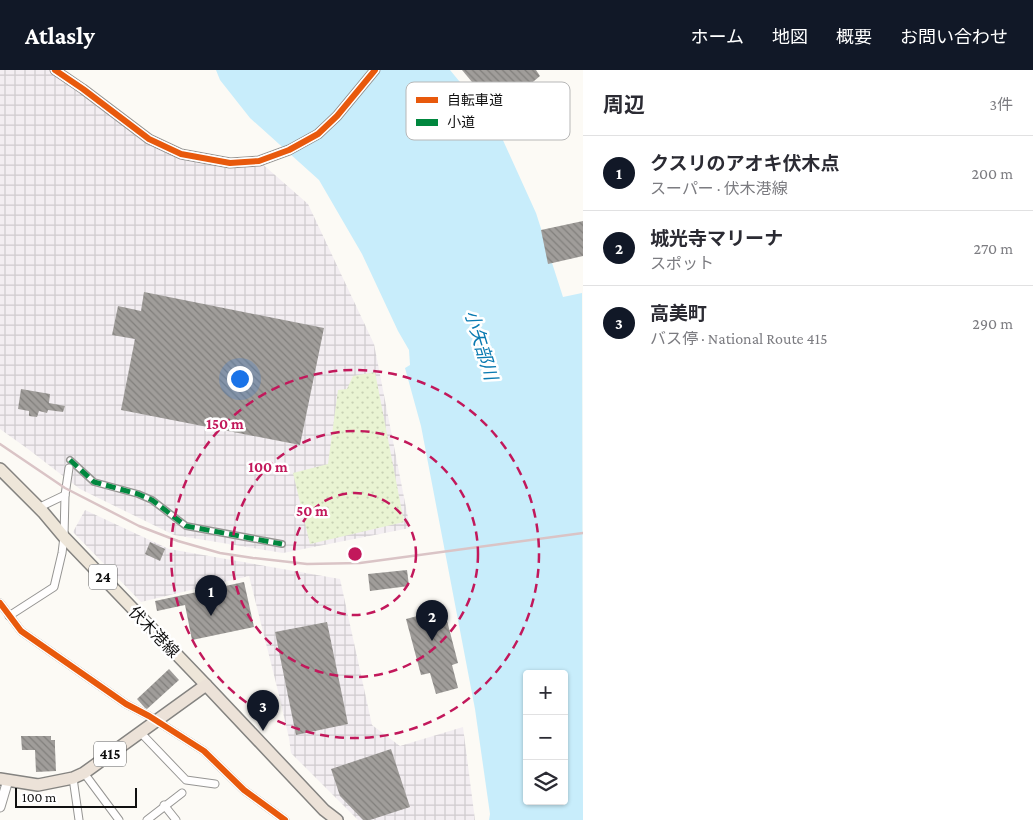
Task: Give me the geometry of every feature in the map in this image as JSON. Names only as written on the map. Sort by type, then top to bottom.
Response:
[{"type":"highway","name":"415","points":[[4,780],[38,785],[73,778],[84,773],[206,685]]},
{"type":"highway","points":[[206,685],[326,817],[337,820]]},
{"type":"main road","name":"伏木港線","points":[[0,469],[206,685]]},
{"type":"street","points":[[55,70],[149,138],[181,154],[230,163],[259,161],[289,150],[318,134],[337,116],[375,70]]},
{"type":"street","points":[[70,460],[94,482],[138,494],[152,500],[186,526],[282,544]]},
{"type":"street","points":[[9,616],[54,587],[62,553],[65,494],[69,468]]},
{"type":"street","points":[[38,508],[65,494]]},
{"type":"street","points":[[0,603],[21,632],[126,704],[204,751],[244,790],[285,820]]},
{"type":"street","points":[[140,732],[186,780],[215,784]]},
{"type":"street","points":[[84,773],[119,820]]},
{"type":"street","points":[[73,778],[80,820]]},
{"type":"street","points":[[0,807],[4,780]]},
{"type":"street","points":[[147,820],[182,793]]},
{"type":"street","points":[[164,805],[176,820]]},
{"type":"shaded area","points":[[0,70],[55,70],[149,139],[181,154],[230,163],[259,161],[308,204],[374,344],[410,528],[283,553],[174,535],[80,489],[0,429]]},
{"type":"shaded area","points":[[85,510],[169,549],[340,579],[372,725],[400,746],[463,727],[475,820],[358,820],[291,753],[277,687],[249,576],[141,602],[73,532]]},
{"type":"green space","points":[[375,372],[404,522],[310,544],[293,473],[328,464],[338,390],[347,389],[353,376]]},
{"type":"water","name":"小矢部川","points":[[216,70],[450,70],[460,82],[406,82],[406,140],[503,140],[536,213],[563,297],[582,293],[583,820],[489,820],[490,814],[475,709],[421,426],[405,368],[410,365],[409,350],[398,331],[362,254],[319,180],[250,118],[220,80]]},
{"type":"building","points":[[462,70],[536,70],[540,76],[533,82],[472,82]]},
{"type":"building","points":[[583,221],[583,256],[548,264],[541,230]]},
{"type":"building","points":[[144,292],[324,328],[300,445],[121,410],[135,339],[112,335],[118,306],[141,311]]},
{"type":"building","points":[[21,389],[50,394],[49,403],[65,406],[63,412],[48,410],[47,413],[39,411],[37,417],[29,416],[29,411],[18,409]]},
{"type":"building","points":[[150,542],[165,549],[160,561],[145,554]]},
{"type":"building","points":[[407,570],[409,586],[370,591],[368,574]]},
{"type":"building","points":[[244,582],[254,627],[192,640],[185,605],[157,611],[155,601]]},
{"type":"building","points":[[444,609],[458,663],[452,665],[458,688],[436,694],[430,673],[421,675],[406,619]]},
{"type":"building","points":[[327,622],[348,724],[296,735],[275,632]]},
{"type":"building","points":[[169,669],[179,680],[147,709],[145,708],[137,699]]},
{"type":"building","points":[[21,736],[51,736],[51,740],[55,740],[56,771],[36,772],[35,750],[22,750]]},
{"type":"building","points":[[391,749],[410,807],[370,820],[363,820],[340,796],[331,769]]},
{"type":"railway","points":[[0,444],[65,488],[139,526],[178,541],[220,553],[307,564],[360,563],[583,533]]},
{"type":"marked path","points":[[70,460],[94,482],[138,494],[152,500],[186,526],[282,544]]},
{"type":"cycle path","points":[[55,70],[149,139],[181,154],[230,163],[259,161],[289,150],[318,134],[337,116],[375,70]]},
{"type":"cycle path","points":[[0,603],[21,631],[126,704],[149,716],[204,751],[244,790],[285,820]]},
{"type":"place","name":"クスリのアオキ伏木点","points":[[211,616]]},
{"type":"place","name":"城光寺マリーナ","points":[[432,641]]},
{"type":"place","name":"高美町","points":[[263,731]]}]
